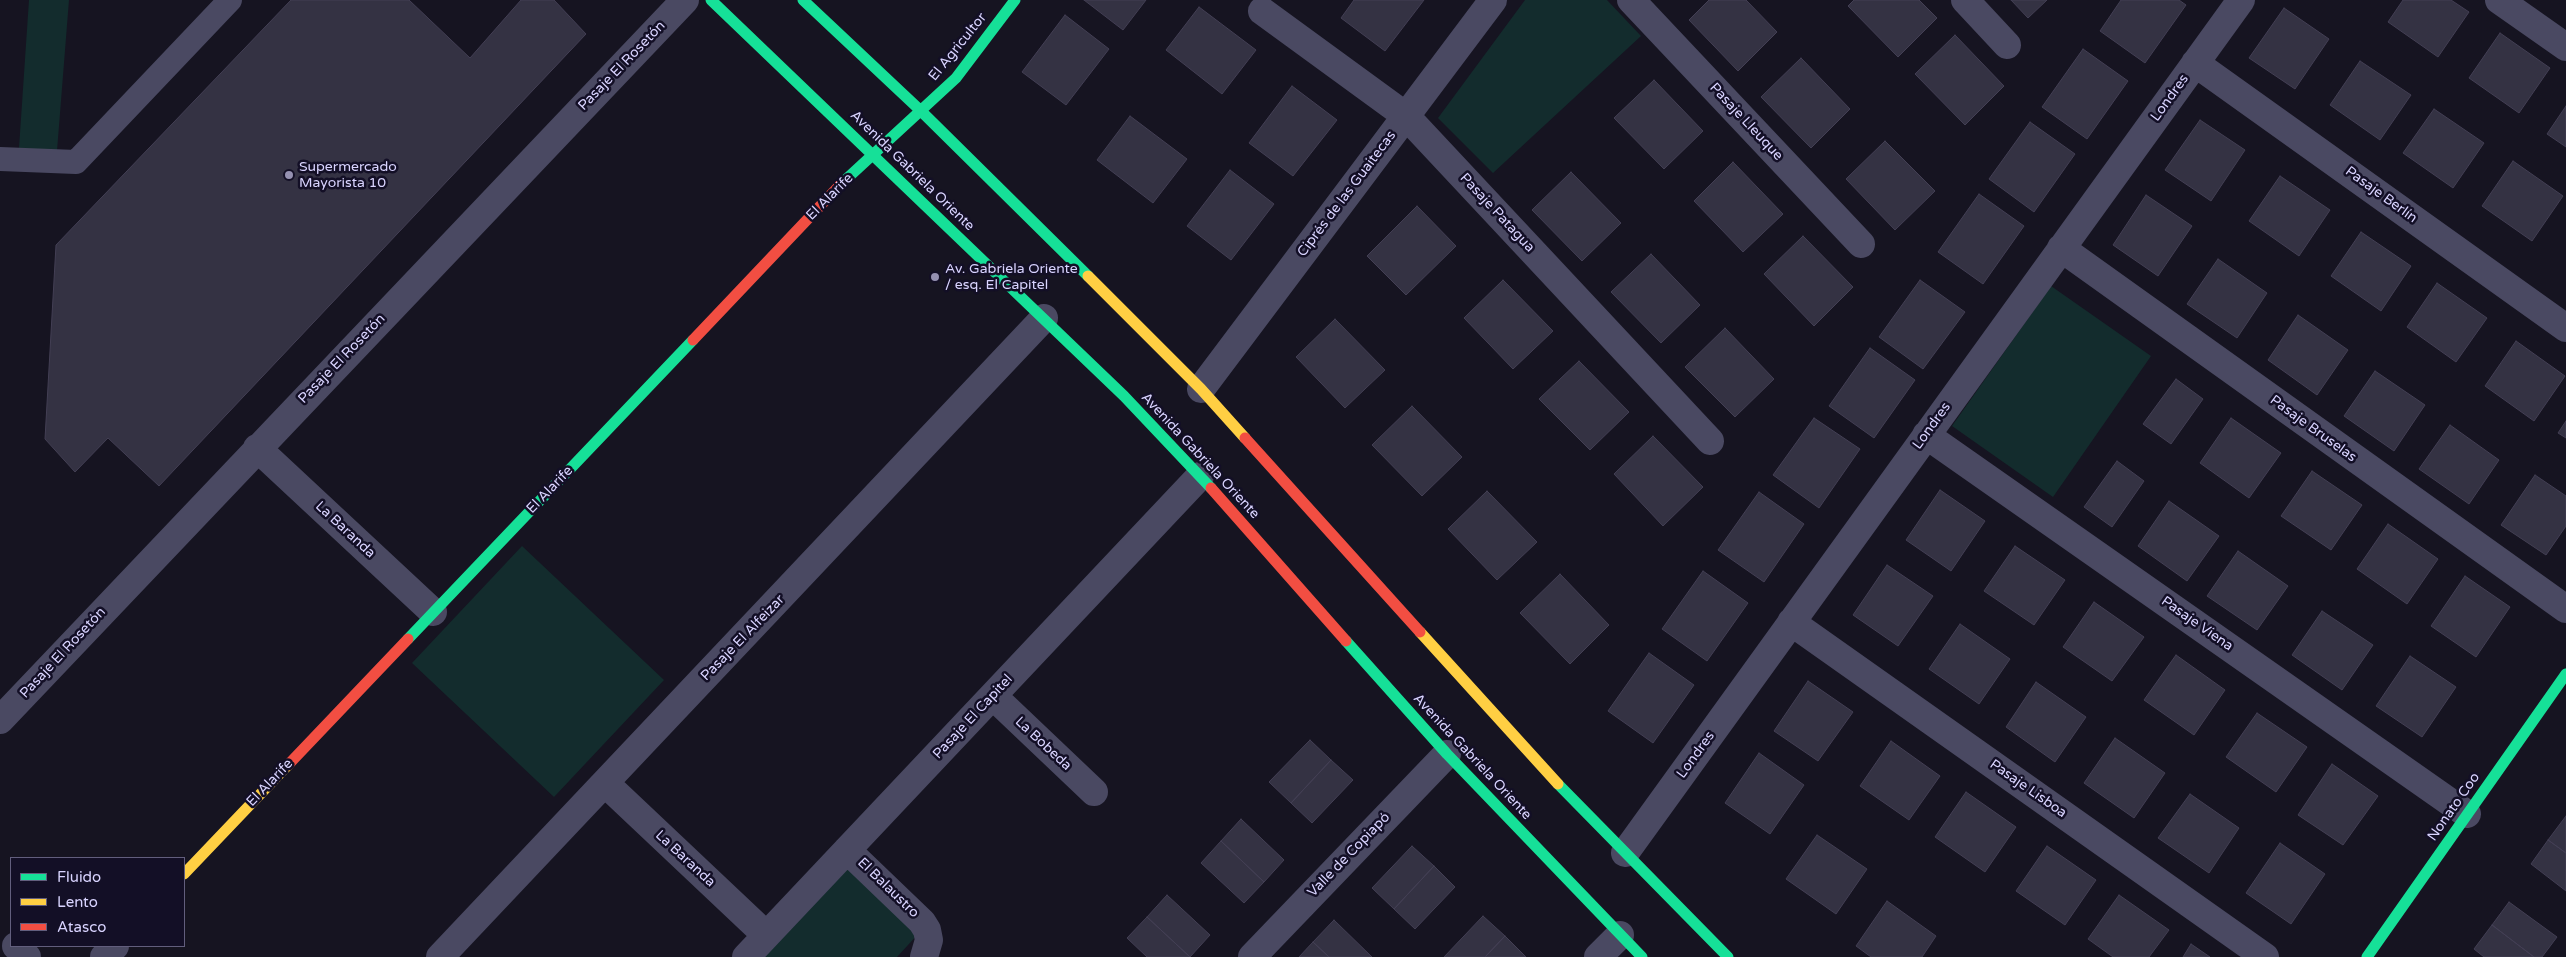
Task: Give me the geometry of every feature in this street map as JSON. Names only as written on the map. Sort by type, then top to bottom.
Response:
[{"type":"main road","name":"Avenida Gabriela Oriente","points":[[711,0],[874,154],[1124,396],[1200,476],[1447,754],[1642,957]]},
{"type":"main road","points":[[803,0],[921,111],[1201,388],[1524,748],[1728,957]]},
{"type":"main road","name":"El Agricultor","points":[[921,111],[956,78],[1015,0]]},
{"type":"main road","name":"El Alarife","points":[[185,873],[840,185],[921,111]]},
{"type":"main road","name":"Nonato Coo","points":[[2367,957],[2566,674]]},
{"type":"street","name":"Pasaje El Rosetón","points":[[0,720],[685,0]]},
{"type":"street","name":"Ciprés de las Guaitecas","points":[[1201,388],[1493,0]]},
{"type":"street","name":"Pasaje Lleuque","points":[[1631,0],[1861,244]]},
{"type":"street","points":[[1965,0],[2007,44]]},
{"type":"street","name":"Londres","points":[[1625,853],[2241,0]]},
{"type":"street","points":[[2499,0],[2566,47]]},
{"type":"street","name":"Pasaje Patagua","points":[[1262,11],[1406,116],[1710,441]]},
{"type":"street","name":"Pasaje Berlín","points":[[2195,63],[2566,328]]},
{"type":"street","name":"Pasaje Bruselas","points":[[2061,248],[2566,609]]},
{"type":"street","name":"Pasaje El Alfeizar","points":[[440,957],[1044,318]]},
{"type":"street","name":"Pasaje Viena","points":[[1926,435],[2467,814]]},
{"type":"street","name":"La Baranda","points":[[257,448],[433,612]]},
{"type":"street","name":"Pasaje El Capitel","points":[[746,957],[1200,476]]},
{"type":"street","name":"Pasaje Lisboa","points":[[1791,622],[2265,957]]},
{"type":"street","name":"La Bobeda","points":[[993,696],[1094,792]]},
{"type":"street","name":"Valle de Copiapó","points":[[1252,957],[1447,754]]},
{"type":"street","name":"La Baranda","points":[[605,783],[766,936]]},
{"type":"street","name":"El Balaustro","points":[[847,850],[928,930],[929,940],[924,957]]},
{"type":"street","points":[[0,931],[10,941]]},
{"type":"street","points":[[1598,957],[1620,936]]},
{"type":"street","points":[[17,947],[28,957]]},
{"type":"street","points":[[104,957],[114,947]]},
{"type":"lane","points":[[0,159],[76,162],[230,0]]},
{"type":"green space","points":[[29,0],[69,0],[57,151],[19,148]]},
{"type":"green space","points":[[1525,0],[1607,0],[1641,36],[1493,173],[1438,118]]},
{"type":"green space","points":[[2051,286],[2151,356],[2053,497],[1952,426]]},
{"type":"green space","points":[[522,546],[664,680],[554,797],[412,663]]},
{"type":"green space","points":[[848,865],[919,933],[897,957],[762,957]]},
{"type":"building","name":"Supermercado Mayorista 10","points":[[291,0],[409,0],[470,58],[521,0],[554,0],[586,34],[159,486],[108,438],[75,472],[45,439],[56,245]]},
{"type":"building","points":[[1084,0],[1146,0],[1123,30]]},
{"type":"building","points":[[1354,0],[1424,0],[1385,51],[1341,18]]},
{"type":"building","points":[[1709,0],[1746,0],[1777,32],[1738,71],[1689,20]]},
{"type":"building","points":[[1854,0],[1919,0],[1937,18],[1898,57],[1848,6]]},
{"type":"building","points":[[2011,0],[2047,0],[2028,18]]},
{"type":"building","points":[[2121,0],[2179,0],[2186,5],[2145,63],[2100,31]]},
{"type":"building","points":[[2403,0],[2451,0],[2469,12],[2438,57],[2388,22]]},
{"type":"building","points":[[1199,7],[1256,50],[1222,94],[1166,50]]},
{"type":"building","points":[[2284,8],[2329,39],[2295,89],[2249,58]]},
{"type":"building","points":[[1065,15],[1109,49],[1066,105],[1022,72]]},
{"type":"building","points":[[2500,33],[2550,68],[2519,113],[2469,78]]},
{"type":"building","points":[[1955,35],[2004,86],[1965,125],[1915,74]]},
{"type":"building","points":[[2083,49],[2128,81],[2087,139],[2042,107]]},
{"type":"building","points":[[1801,58],[1850,109],[1811,148],[1761,97]]},
{"type":"building","points":[[2360,61],[2411,95],[2380,140],[2330,105]]},
{"type":"building","points":[[1654,80],[1703,131],[1664,169],[1614,118]]},
{"type":"building","points":[[1292,86],[1337,120],[1293,176],[1249,143]]},
{"type":"building","points":[[2566,106],[2566,147],[2547,134]]},
{"type":"building","points":[[2434,109],[2484,143],[2453,188],[2403,153]]},
{"type":"building","points":[[1130,116],[1187,159],[1153,203],[1097,160]]},
{"type":"building","points":[[2200,120],[2245,150],[2211,201],[2165,170]]},
{"type":"building","points":[[2030,122],[2075,154],[2034,212],[1989,179]]},
{"type":"building","points":[[1885,141],[1935,191],[1895,230],[1846,179]]},
{"type":"building","points":[[2513,161],[2563,196],[2532,241],[2482,206]]},
{"type":"building","points":[[1733,162],[1783,214],[1743,252],[1694,201]]},
{"type":"building","points":[[1230,170],[1274,204],[1231,260],[1187,226]]},
{"type":"building","points":[[1571,172],[1621,223],[1582,261],[1532,210]]},
{"type":"building","points":[[2280,176],[2330,210],[2299,256],[2249,221]]},
{"type":"building","points":[[1979,194],[2024,226],[1983,284],[1938,252]]},
{"type":"building","points":[[2146,195],[2192,226],[2158,276],[2113,245]]},
{"type":"building","points":[[1417,206],[1456,246],[1406,295],[1367,256]]},
{"type":"building","points":[[2361,232],[2411,266],[2381,311],[2331,276]]},
{"type":"building","points":[[1803,236],[1853,287],[1814,326],[1764,274]]},
{"type":"building","points":[[1651,254],[1700,305],[1661,343],[1611,292]]},
{"type":"building","points":[[2218,259],[2267,293],[2237,338],[2187,304]]},
{"type":"building","points":[[1503,280],[1553,331],[1513,369],[1464,318]]},
{"type":"building","points":[[1920,280],[1965,312],[1923,369],[1879,337]]},
{"type":"building","points":[[2437,283],[2487,318],[2456,362],[2407,327]]},
{"type":"building","points":[[2298,315],[2348,350],[2317,395],[2268,360]]},
{"type":"building","points":[[1335,319],[1385,370],[1345,408],[1296,357]]},
{"type":"building","points":[[1725,328],[1774,379],[1735,417],[1685,367]]},
{"type":"building","points":[[2516,341],[2565,376],[2534,421],[2485,386]]},
{"type":"building","points":[[1870,348],[1915,380],[1874,438],[1829,406]]},
{"type":"building","points":[[1579,361],[1629,412],[1590,450],[1539,399]]},
{"type":"building","points":[[2375,371],[2425,405],[2394,451],[2344,416]]},
{"type":"building","points":[[2176,379],[2203,399],[2171,444],[2143,424]]},
{"type":"building","points":[[1412,406],[1462,457],[1422,496],[1372,445]]},
{"type":"building","points":[[1814,418],[1860,449],[1819,508],[1773,475]]},
{"type":"building","points":[[2231,418],[2281,453],[2249,498],[2200,463]]},
{"type":"building","points":[[2566,421],[2566,438],[2558,433]]},
{"type":"building","points":[[2450,425],[2499,460],[2469,504],[2419,469]]},
{"type":"building","points":[[1653,436],[1703,487],[1663,526],[1614,474]]},
{"type":"building","points":[[2117,461],[2144,481],[2112,527],[2084,507]]},
{"type":"building","points":[[2312,471],[2362,505],[2331,550],[2281,516]]},
{"type":"building","points":[[2535,475],[2566,496],[2566,526],[2546,555],[2501,525]]},
{"type":"building","points":[[1940,490],[1985,521],[1951,571],[1906,540]]},
{"type":"building","points":[[1487,491],[1537,542],[1497,580],[1448,529]]},
{"type":"building","points":[[1759,492],[1804,524],[1764,582],[1718,550]]},
{"type":"building","points":[[2169,501],[2219,536],[2187,581],[2138,546]]},
{"type":"building","points":[[2388,524],[2438,559],[2407,604],[2357,569]]},
{"type":"building","points":[[2015,546],[2065,580],[2034,625],[1984,591]]},
{"type":"building","points":[[2238,551],[2288,586],[2257,630],[2207,596]]},
{"type":"building","points":[[1887,565],[1933,596],[1898,646],[1853,615]]},
{"type":"building","points":[[1703,571],[1748,603],[1707,661],[1662,629]]},
{"type":"building","points":[[1560,574],[1609,625],[1570,664],[1520,613]]},
{"type":"building","points":[[2465,576],[2510,607],[2476,657],[2431,626]]},
{"type":"building","points":[[2094,602],[2144,637],[2112,681],[2063,647]]},
{"type":"building","points":[[2322,611],[2373,645],[2342,690],[2292,655]]},
{"type":"building","points":[[1960,624],[2010,659],[1979,704],[1929,669]]},
{"type":"building","points":[[1649,653],[1694,685],[1653,743],[1608,711]]},
{"type":"building","points":[[2176,655],[2225,690],[2194,735],[2144,700]]},
{"type":"building","points":[[2410,656],[2456,687],[2422,737],[2376,706]]},
{"type":"building","points":[[1808,681],[1853,712],[1818,761],[1774,731]]},
{"type":"building","points":[[2036,682],[2086,717],[2055,762],[2006,727]]},
{"type":"building","points":[[2257,713],[2307,747],[2276,792],[2226,757]]},
{"type":"building","points":[[2115,738],[2165,773],[2134,818],[2084,783]]},
{"type":"building","points":[[1310,740],[1331,760],[1291,803],[1269,782]]},
{"type":"building","points":[[1891,741],[1940,776],[1909,820],[1860,786]]},
{"type":"building","points":[[1759,753],[1804,785],[1770,834],[1725,803]]},
{"type":"building","points":[[1331,760],[1353,780],[1312,823],[1291,803]]},
{"type":"building","points":[[2332,764],[2378,796],[2343,845],[2298,815]]},
{"type":"building","points":[[1966,792],[2016,827],[1985,872],[1935,837]]},
{"type":"building","points":[[2190,794],[2239,828],[2209,873],[2158,838]]},
{"type":"building","points":[[2566,816],[2566,853],[2548,840]]},
{"type":"building","points":[[1241,819],[1284,860],[1264,882],[1221,841]]},
{"type":"building","points":[[1817,835],[1867,869],[1836,914],[1786,879]]},
{"type":"building","points":[[2548,840],[2566,853],[2566,891],[2531,864]]},
{"type":"building","points":[[1221,841],[1264,882],[1244,903],[1201,863]]},
{"type":"building","points":[[2280,843],[2325,874],[2291,924],[2246,893]]},
{"type":"building","points":[[1412,846],[1434,866],[1394,909],[1372,888]]},
{"type":"building","points":[[2047,846],[2096,880],[2065,925],[2016,891]]},
{"type":"building","points":[[1434,866],[1455,887],[1415,929],[1394,909]]},
{"type":"building","points":[[1167,895],[1210,935],[1190,957],[1147,917]]},
{"type":"building","points":[[2119,895],[2169,930],[2149,957],[2113,957],[2088,939]]},
{"type":"building","points":[[1887,901],[1936,936],[1922,957],[1871,957],[1856,946]]},
{"type":"building","points":[[2509,902],[2557,937],[2542,957],[2534,957],[2492,925]]},
{"type":"building","points":[[1483,916],[1505,936],[1485,957],[1444,957]]},
{"type":"building","points":[[1147,917],[1190,957],[1147,957],[1127,938]]},
{"type":"building","points":[[1334,920],[1372,957],[1329,957],[1313,942]]},
{"type":"building","points":[[2492,925],[2534,957],[2484,957],[2474,949]]},
{"type":"building","points":[[1505,936],[1526,957],[1485,957]]},
{"type":"building","points":[[1313,942],[1329,957],[1299,957]]},
{"type":"building","points":[[2191,944],[2210,957],[2183,957]]},
{"type":"traffic: fast","points":[[711,0],[1124,396],[1211,488]]},
{"type":"traffic: fast","points":[[803,0],[921,111],[1088,276]]},
{"type":"traffic: fast","points":[[841,184],[956,78],[1015,0]]},
{"type":"traffic: fast","points":[[408,639],[693,340]]},
{"type":"traffic: fast","points":[[1346,641],[1447,754],[1642,957]]},
{"type":"traffic: fast","points":[[2367,957],[2566,674]]},
{"type":"traffic: fast","points":[[1558,784],[1728,957]]},
{"type":"traffic: slow","points":[[1088,276],[1201,389],[1245,438]]},
{"type":"traffic: slow","points":[[1420,632],[1558,784]]},
{"type":"traffic: slow","points":[[185,873],[288,765]]},
{"type":"traffic: jam","points":[[693,340],[841,184]]},
{"type":"traffic: jam","points":[[1245,438],[1420,632]]},
{"type":"traffic: jam","points":[[1211,488],[1346,641]]},
{"type":"traffic: jam","points":[[288,765],[408,639]]},
{"type":"place","name":"Supermercado Mayorista 10","points":[[289,175]]},
{"type":"place","name":"Av. Gabriela Oriente / esq. El Capitel","points":[[935,277]]}]
